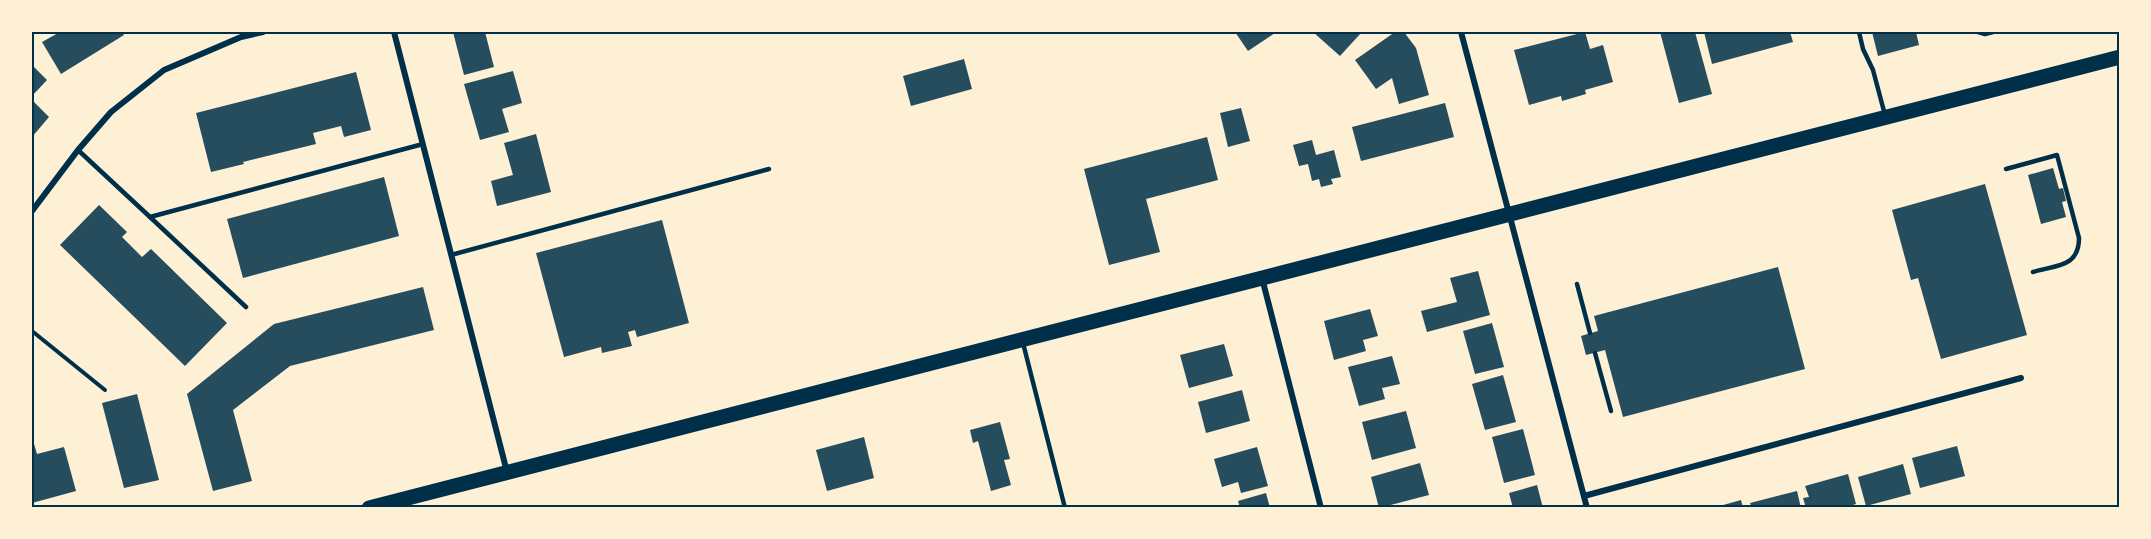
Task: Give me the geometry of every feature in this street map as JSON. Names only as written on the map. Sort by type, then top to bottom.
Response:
[{"type":"main road","points":[[369,507],[2120,57]]},
{"type":"street","points":[[32,211],[78,150],[111,112],[164,70],[241,37],[263,32]]},
{"type":"street","points":[[394,32],[507,472]]},
{"type":"street","points":[[1461,32],[1587,507]]},
{"type":"street","points":[[1262,278],[1321,507]]},
{"type":"street","points":[[1584,496],[2021,378]]},
{"type":"lane","points":[[1859,32],[1863,49],[1873,70],[1885,117]]},
{"type":"lane","points":[[1978,32],[1985,34],[1993,32]]},
{"type":"lane","points":[[150,217],[423,144]]},
{"type":"lane","points":[[78,150],[246,307]]},
{"type":"lane","points":[[2006,169],[2057,155],[2063,176],[2079,238],[2079,250],[2068,262],[2033,272]]},
{"type":"lane","points":[[451,255],[770,169]]},
{"type":"lane","points":[[1577,285],[1590,333]]},
{"type":"lane","points":[[1023,340],[1065,507]]},
{"type":"lane","points":[[1595,352],[1611,411]]},
{"type":"path","points":[[32,331],[105,390]]},
{"type":"building","points":[[60,32],[122,32],[124,35],[61,74],[42,42]]},
{"type":"building","points":[[453,32],[485,32],[494,67],[464,75]]},
{"type":"building","points":[[1235,32],[1273,32],[1275,33],[1248,51]]},
{"type":"building","points":[[1313,32],[1359,32],[1361,33],[1340,56]]},
{"type":"building","points":[[1395,32],[1404,32],[1416,48],[1429,95],[1399,104],[1392,78],[1376,89],[1355,60]]},
{"type":"building","points":[[1585,32],[1590,49],[1603,45],[1613,82],[1585,90],[1586,94],[1562,101],[1561,96],[1529,105],[1514,50]]},
{"type":"building","points":[[1660,32],[1695,32],[1712,94],[1679,103]]},
{"type":"building","points":[[1704,32],[1790,32],[1793,42],[1712,64]]},
{"type":"building","points":[[1872,32],[1916,32],[1919,45],[1878,56]]},
{"type":"building","points":[[964,59],[972,89],[911,106],[903,76]]},
{"type":"building","points":[[32,65],[47,80],[32,96]]},
{"type":"building","points":[[513,71],[522,103],[502,109],[509,132],[480,140],[464,84]]},
{"type":"building","points":[[356,72],[371,130],[344,137],[341,126],[313,133],[316,144],[211,172],[196,113]]},
{"type":"building","points":[[32,100],[49,117],[32,137]]},
{"type":"building","points":[[1445,103],[1454,137],[1361,161],[1352,127]]},
{"type":"building","points":[[1241,108],[1250,141],[1228,147],[1220,113]]},
{"type":"building","points":[[536,134],[551,192],[497,206],[491,181],[513,175],[504,143]]},
{"type":"building","points":[[1207,137],[1218,180],[1146,199],[1160,252],[1109,265],[1084,169]]},
{"type":"building","points":[[1312,140],[1316,155],[1334,150],[1341,177],[1331,179],[1333,184],[1321,187],[1319,179],[1312,181],[1308,164],[1299,166],[1293,145]]},
{"type":"building","points":[[2053,168],[2059,189],[2063,188],[2066,201],[2062,202],[2066,217],[2041,224],[2028,175]]},
{"type":"building","points":[[384,177],[399,236],[243,278],[227,219]]},
{"type":"building","points":[[1985,184],[2027,335],[1941,359],[1918,278],[1911,280],[1892,210]]},
{"type":"building","points":[[99,205],[127,232],[122,237],[142,257],[151,249],[227,323],[185,366],[60,245]]},
{"type":"building","points":[[662,220],[689,323],[637,337],[635,330],[628,332],[632,346],[602,353],[601,347],[564,357],[536,253]]},
{"type":"building","points":[[1778,267],[1805,369],[1623,417],[1605,350],[1586,355],[1581,336],[1598,331],[1594,316]]},
{"type":"building","points":[[1478,271],[1490,315],[1427,332],[1421,311],[1457,302],[1450,278]]},
{"type":"building","points":[[423,287],[434,330],[290,366],[233,410],[252,481],[213,491],[187,394],[274,324]]},
{"type":"building","points":[[1370,309],[1378,336],[1363,340],[1366,351],[1334,360],[1324,321]]},
{"type":"building","points":[[1492,323],[1504,367],[1475,374],[1463,331]]},
{"type":"building","points":[[1224,344],[1233,376],[1189,388],[1180,355]]},
{"type":"building","points":[[1392,356],[1400,384],[1382,388],[1385,399],[1359,406],[1348,367]]},
{"type":"building","points":[[1503,375],[1516,422],[1485,430],[1472,384]]},
{"type":"building","points":[[1242,390],[1250,421],[1206,433],[1198,402]]},
{"type":"building","points":[[137,394],[159,480],[124,488],[102,403]]},
{"type":"building","points":[[1406,411],[1416,448],[1372,460],[1362,422]]},
{"type":"building","points":[[1000,422],[1010,459],[1004,460],[1011,485],[991,491],[978,441],[973,443],[970,430]]},
{"type":"building","points":[[1523,429],[1535,475],[1504,483],[1492,437]]},
{"type":"building","points":[[32,437],[37,454],[64,447],[76,491],[32,503]]},
{"type":"building","points":[[864,437],[874,478],[827,491],[816,450]]},
{"type":"building","points":[[1957,446],[1965,476],[1920,488],[1912,458]]},
{"type":"building","points":[[1257,447],[1268,486],[1241,493],[1238,482],[1222,487],[1214,459]]},
{"type":"building","points":[[1420,463],[1429,495],[1379,508],[1371,477]]},
{"type":"building","points":[[1903,464],[1911,494],[1866,506],[1858,477]]},
{"type":"building","points":[[1848,474],[1856,504],[1843,508],[1806,508],[1803,498],[1809,497],[1805,486]]},
{"type":"building","points":[[1537,485],[1543,508],[1513,508],[1509,493]]},
{"type":"building","points":[[1797,491],[1801,508],[1752,508],[1750,503]]},
{"type":"building","points":[[1266,493],[1270,508],[1240,508],[1238,501]]},
{"type":"building","points":[[1741,500],[1743,508],[1716,508],[1716,507]]}]
